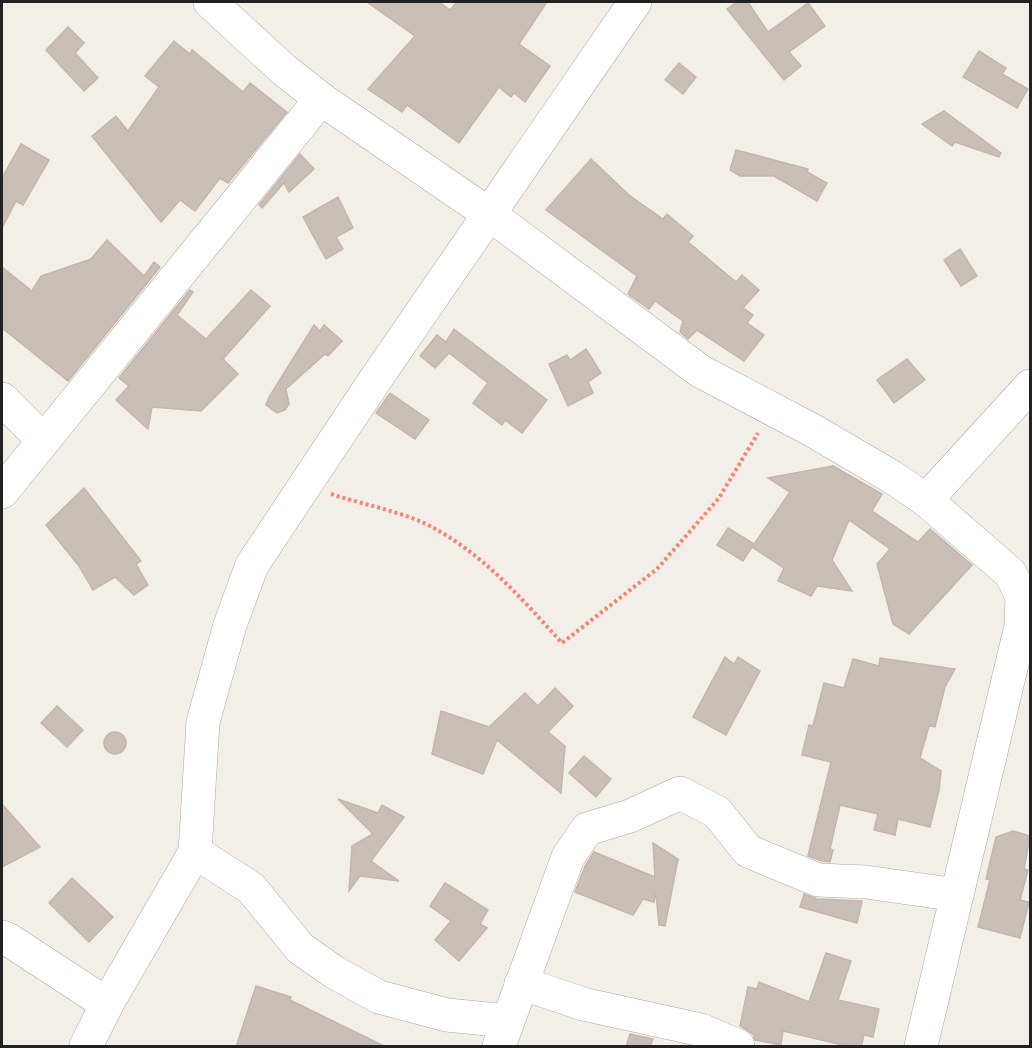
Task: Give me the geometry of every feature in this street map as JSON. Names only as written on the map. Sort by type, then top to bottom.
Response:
[{"type":"street","points":[[210,2],[284,70],[321,99],[489,214],[700,371],[892,477],[926,500],[1010,573],[1026,600],[921,1047]]},
{"type":"street","points":[[86,1047],[107,1004],[195,852],[203,722],[230,625],[252,565],[635,2]]},
{"type":"street","points":[[2,492],[321,99]]},
{"type":"street","points":[[926,500],[1030,386]]},
{"type":"street","points":[[2,399],[42,440]]},
{"type":"street","points":[[195,852],[251,888],[300,948],[334,972],[379,997],[447,1015],[503,1034],[568,857],[586,829],[630,816],[680,793],[717,812],[748,851],[818,880],[866,882],[957,895]]},
{"type":"street","points":[[2,937],[107,1004]]},
{"type":"street","points":[[521,983],[583,1004],[701,1030],[738,1047]]},
{"type":"path","points":[[304,486],[423,523],[466,549],[502,579],[562,643],[657,569],[719,498],[772,409]]},
{"type":"building","points":[[367,2],[439,2],[450,10],[457,2],[547,2],[519,44],[550,66],[525,102],[514,93],[511,97],[499,87],[459,143],[407,105],[402,112],[368,89],[415,36]]},
{"type":"building","points":[[737,2],[748,2],[768,32],[808,3],[825,26],[789,52],[801,66],[784,80],[727,9]]},
{"type":"building","points":[[68,27],[84,43],[75,53],[98,78],[84,91],[46,50]]},
{"type":"building","points":[[174,41],[190,54],[192,50],[243,92],[250,83],[287,112],[228,183],[220,178],[195,211],[180,200],[161,222],[92,136],[116,116],[128,131],[159,87],[145,76]]},
{"type":"building","points":[[979,51],[1006,68],[1002,74],[1028,89],[1017,108],[963,77]]},
{"type":"building","points":[[679,63],[696,77],[683,94],[665,80]]},
{"type":"building","points":[[944,111],[1001,153],[999,157],[955,142],[952,146],[922,124]]},
{"type":"building","points":[[21,144],[49,160],[23,205],[16,201],[2,228],[2,178]]},
{"type":"building","points":[[736,150],[808,169],[807,172],[827,183],[817,201],[774,176],[740,176],[730,170]]},
{"type":"building","points":[[300,154],[314,169],[289,192],[284,183],[262,208],[259,205]]},
{"type":"building","points":[[591,159],[629,195],[663,219],[667,214],[693,236],[688,242],[736,282],[742,275],[759,290],[743,308],[753,315],[747,323],[764,335],[744,361],[697,330],[688,339],[680,332],[683,321],[655,301],[649,309],[628,294],[637,276],[546,210]]},
{"type":"building","points":[[338,197],[353,228],[336,237],[343,249],[326,259],[303,217]]},
{"type":"building","points":[[107,240],[144,276],[154,262],[160,267],[68,381],[2,328],[2,267],[32,291],[41,276],[91,259]]},
{"type":"building","points":[[960,249],[977,276],[961,286],[944,260]]},
{"type":"building","points":[[190,290],[193,292],[177,315],[206,339],[251,290],[270,306],[223,359],[238,374],[201,411],[152,407],[148,429],[116,400],[129,386],[119,378]]},
{"type":"building","points":[[314,325],[320,331],[324,325],[342,341],[328,356],[325,354],[286,389],[289,404],[285,410],[277,413],[266,405],[269,397]]},
{"type":"building","points":[[454,329],[547,400],[522,433],[505,420],[502,425],[473,403],[488,383],[449,353],[435,368],[420,356],[437,335],[446,342]]},
{"type":"building","points":[[586,349],[601,373],[588,382],[593,393],[568,406],[549,364],[567,355],[570,360]]},
{"type":"building","points":[[907,359],[925,380],[894,403],[877,380]]},
{"type":"building","points":[[390,393],[429,420],[415,439],[376,413]]},
{"type":"building","points":[[833,466],[882,494],[872,511],[918,542],[930,529],[972,565],[909,634],[893,624],[877,564],[890,549],[849,520],[832,560],[852,591],[817,586],[811,596],[778,581],[784,568],[752,547],[790,492],[768,478]]},
{"type":"building","points":[[84,488],[141,561],[136,564],[148,585],[134,595],[115,577],[93,590],[79,566],[46,525]]},
{"type":"building","points":[[728,528],[754,544],[743,561],[717,545]]},
{"type":"building","points":[[725,657],[734,664],[738,657],[760,671],[726,735],[693,717]]},
{"type":"building","points":[[880,658],[955,669],[945,687],[935,727],[929,726],[920,758],[941,771],[930,827],[898,819],[895,835],[874,830],[878,814],[840,805],[830,849],[833,850],[830,862],[822,861],[808,856],[831,762],[802,755],[809,725],[813,726],[824,683],[844,688],[853,659],[879,666]]},
{"type":"building","points":[[555,688],[573,706],[548,732],[565,746],[561,793],[497,740],[483,774],[432,754],[441,711],[489,727],[525,693],[538,706]]},
{"type":"building","points":[[57,706],[83,730],[67,747],[41,723]]},
{"type":"building","points":[[115,732],[125,739],[126,743],[119,753],[115,754],[105,747],[104,743],[111,733]]},
{"type":"building","points":[[584,756],[611,779],[596,797],[569,773]]},
{"type":"building","points":[[338,799],[378,813],[382,805],[404,817],[371,861],[399,881],[360,876],[349,891],[352,846],[373,834]]},
{"type":"building","points":[[2,804],[40,847],[2,867]]},
{"type":"building","points":[[1013,831],[1030,836],[1024,869],[1028,870],[1020,900],[1029,902],[1020,938],[978,927],[990,880],[986,879],[996,837]]},
{"type":"building","points":[[653,843],[678,859],[665,926],[659,925],[656,893],[654,902],[643,899],[633,915],[575,892],[585,866],[594,852],[655,877]]},
{"type":"building","points":[[72,878],[113,917],[89,942],[49,903]]},
{"type":"building","points":[[445,883],[488,910],[480,924],[487,928],[459,961],[435,940],[451,921],[430,906]]},
{"type":"building","points":[[804,894],[817,899],[862,901],[857,923],[800,907]]},
{"type":"building","points":[[826,953],[851,961],[838,1000],[879,1009],[873,1037],[864,1035],[861,1047],[851,1047],[783,1031],[781,1045],[755,1040],[753,1034],[740,1026],[748,987],[757,989],[759,982],[809,1002]]},
{"type":"building","points":[[256,986],[291,997],[290,1000],[386,1047],[236,1047]]},
{"type":"building","points":[[630,1034],[653,1039],[650,1047],[626,1047]]}]
